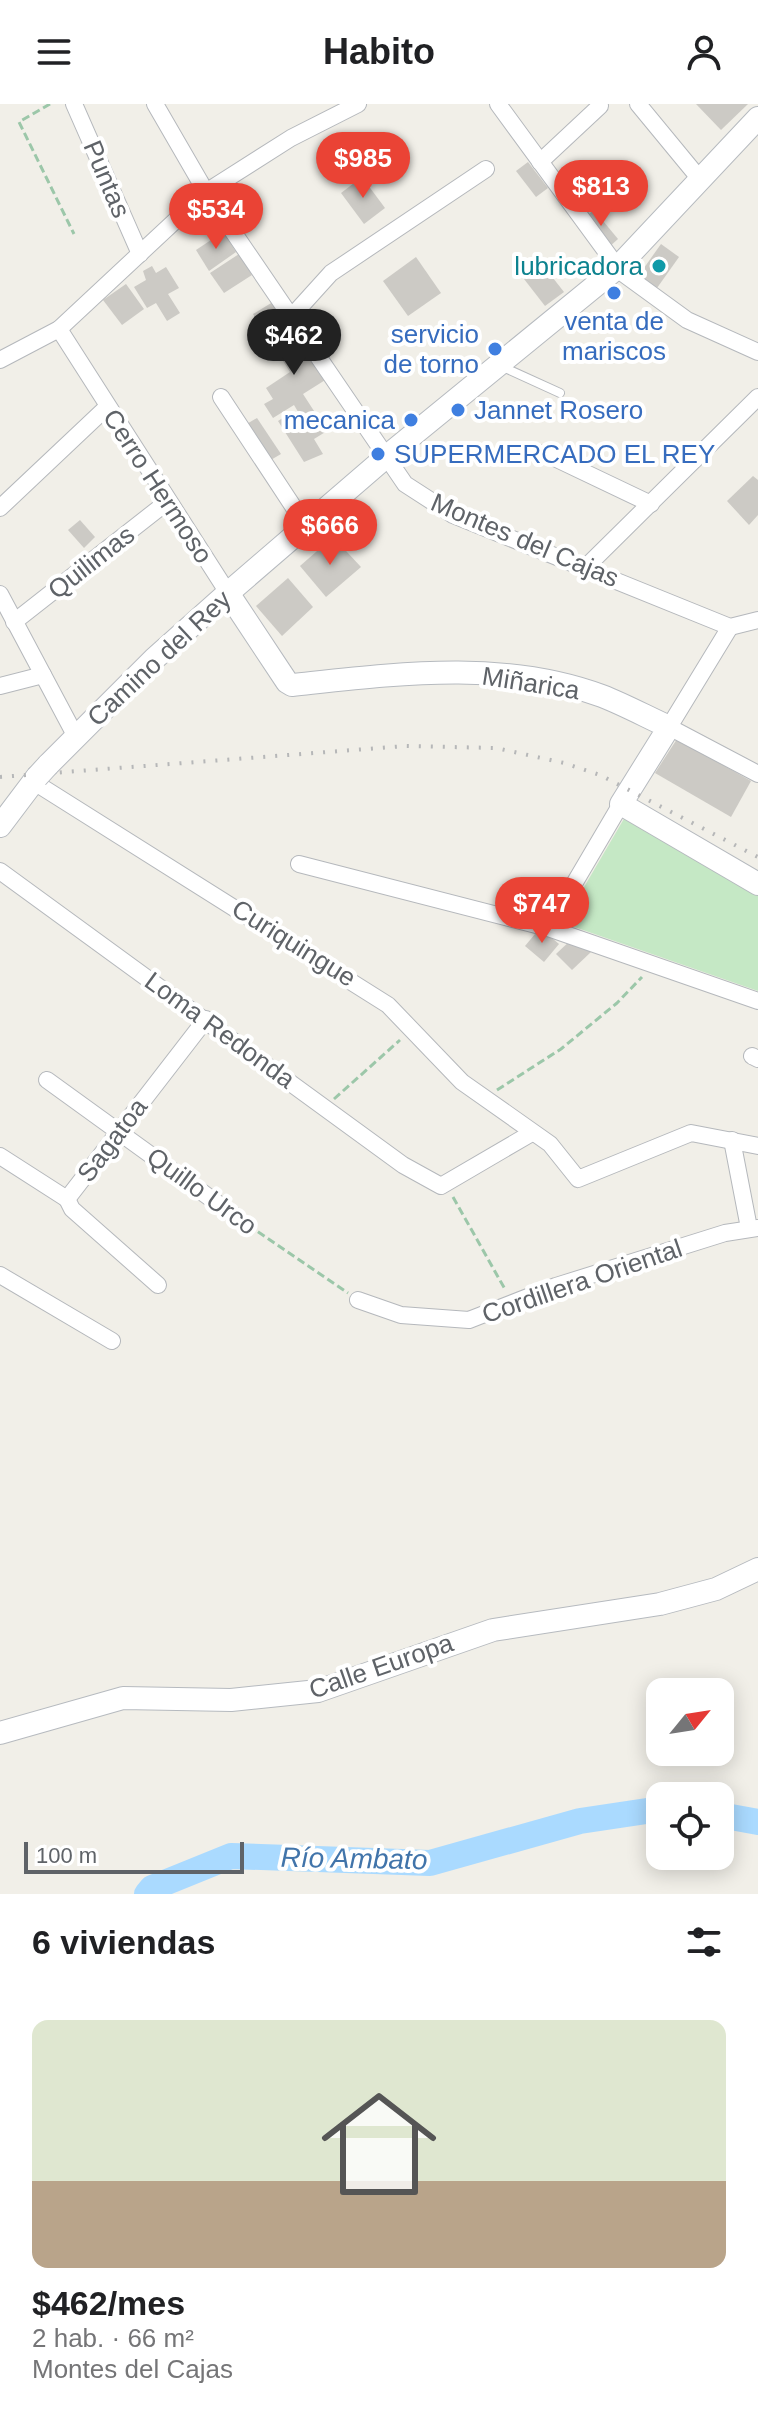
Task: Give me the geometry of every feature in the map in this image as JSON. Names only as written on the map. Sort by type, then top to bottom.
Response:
[{"type":"street","name":"Puntas","points":[[74,104],[140,254]]},
{"type":"street","name":"Montes del Cajas","points":[[155,104],[206,192],[293,315],[405,484],[453,515],[587,566],[730,627]]},
{"type":"street","points":[[0,360],[59,329],[206,192],[291,138],[358,104]]},
{"type":"street","points":[[498,104],[617,268],[687,320],[758,352]]},
{"type":"street","points":[[638,104],[699,178]]},
{"type":"street","points":[[540,162],[600,106]]},
{"type":"street","name":"Camino del Rey","points":[[0,826],[75,735],[228,593],[387,456],[617,268],[758,118]]},
{"type":"street","points":[[293,315],[331,273],[486,169]]},
{"type":"street","name":"Cerro Hermoso","points":[[59,329],[167,502],[287,682]]},
{"type":"street","points":[[221,397],[306,526]]},
{"type":"street","points":[[587,566],[758,397]]},
{"type":"street","points":[[0,508],[107,407]]},
{"type":"street","points":[[544,453],[651,504]]},
{"type":"street","name":"Quilimas","points":[[14,622],[167,502]]},
{"type":"street","points":[[0,594],[75,735]]},
{"type":"street","points":[[548,928],[730,627],[758,620]]},
{"type":"street","name":"Miñarica","points":[[287,682],[292,685],[410,672],[519,676],[604,697],[758,774]]},
{"type":"street","points":[[0,686],[43,675]]},
{"type":"street","name":"Curiquingue","points":[[40,775],[388,1005],[483,1101],[550,1144],[583,1180],[691,1133],[732,1140]]},
{"type":"street","points":[[621,804],[758,884]]},
{"type":"street","points":[[299,864],[548,928],[758,1001]]},
{"type":"street","name":"Loma Redonda","points":[[0,871],[403,1165],[441,1186]]},
{"type":"street","name":"Sagatoa","points":[[0,1156],[67,1199],[206,1019]]},
{"type":"street","name":"Quillo Urco","points":[[47,1080],[235,1216]]},
{"type":"street","points":[[441,1186],[530,1134]]},
{"type":"street","points":[[754,1228],[732,1140],[758,1146]]},
{"type":"street","points":[[67,1199],[72,1209],[158,1285]]},
{"type":"street","name":"Cordillera Oriental","points":[[358,1300],[401,1315],[436,1320],[469,1320],[556,1286],[754,1228]]},
{"type":"street","points":[[0,1275],[112,1341]]},
{"type":"street","name":"Calle Europa","points":[[0,1733],[123,1698],[231,1700],[318,1691],[493,1630],[660,1604],[716,1589],[758,1569]]},
{"type":"lane","points":[[498,365],[560,393]]},
{"type":"path","points":[[50,104],[19,122],[74,234]]},
{"type":"path","points":[[483,1101],[583,1031],[652,965]]},
{"type":"path","points":[[324,1107],[394,1046]]},
{"type":"path","points":[[441,1186],[451,1194],[514,1304]]},
{"type":"path","name":"Quillo Urco","points":[[235,1216],[358,1300]]},
{"type":"green space","points":[[625,817],[758,890],[758,991],[563,923]]},
{"type":"building","points":[[696,104],[748,104],[721,130]]},
{"type":"building","points":[[528,162],[548,188],[536,197],[516,171]]},
{"type":"building","points":[[362,177],[385,208],[364,224],[341,193]]},
{"type":"building","points":[[594,210],[618,239],[609,247],[584,218]]},
{"type":"building","points":[[223,232],[236,252],[209,271],[196,250]]},
{"type":"building","name":"lubricadora","points":[[661,244],[679,257],[657,288],[639,275]]},
{"type":"building","points":[[239,254],[252,275],[224,293],[210,273]]},
{"type":"building","points":[[416,257],[441,293],[408,316],[383,281]]},
{"type":"building","points":[[542,264],[564,292],[545,306],[524,279]]},
{"type":"building","points":[[152,266],[156,273],[166,267],[179,288],[168,294],[180,313],[167,321],[156,303],[147,308],[134,287],[146,280],[143,271]]},
{"type":"building","points":[[126,284],[144,309],[122,325],[103,300]]},
{"type":"building","points":[[281,297],[330,377],[303,394],[327,431],[314,439],[323,454],[304,462],[278,421],[289,414],[300,431],[307,427],[294,405],[273,418],[264,404],[273,399],[266,388],[290,372],[253,314]]},
{"type":"building","points":[[257,418],[281,454],[269,461],[245,425]]},
{"type":"building","points":[[753,476],[758,480],[758,515],[749,525],[727,501]]},
{"type":"building","points":[[80,520],[95,537],[84,548],[68,530]]},
{"type":"building","points":[[333,537],[361,567],[326,597],[300,566]]},
{"type":"building","points":[[288,578],[313,607],[282,636],[256,606]]},
{"type":"building","points":[[677,739],[751,781],[731,817],[655,773]]},
{"type":"building","points":[[540,928],[559,944],[544,962],[525,946]]},
{"type":"building","points":[[572,939],[591,952],[572,970],[556,954]]},
{"type":"waterway","name":"Río Ambato","points":[[147,1894],[152,1888],[231,1856],[430,1863],[580,1821],[646,1811]]},
{"type":"waterway","name":"Río Ambato","points":[[734,1818],[758,1822]]},
{"type":"railway","points":[[0,777],[406,746],[496,748],[564,763],[600,775],[758,857]]},
{"type":"place","name":"lubricadora","points":[[659,266]]},
{"type":"place","name":"venta de mariscos","points":[[614,293]]},
{"type":"place","name":"servicio de torno","points":[[495,349]]},
{"type":"place","name":"Jannet Rosero","points":[[458,410]]},
{"type":"place","name":"mecanica","points":[[411,420]]},
{"type":"place","name":"SUPERMERCADO EL REY","points":[[378,454]]}]
